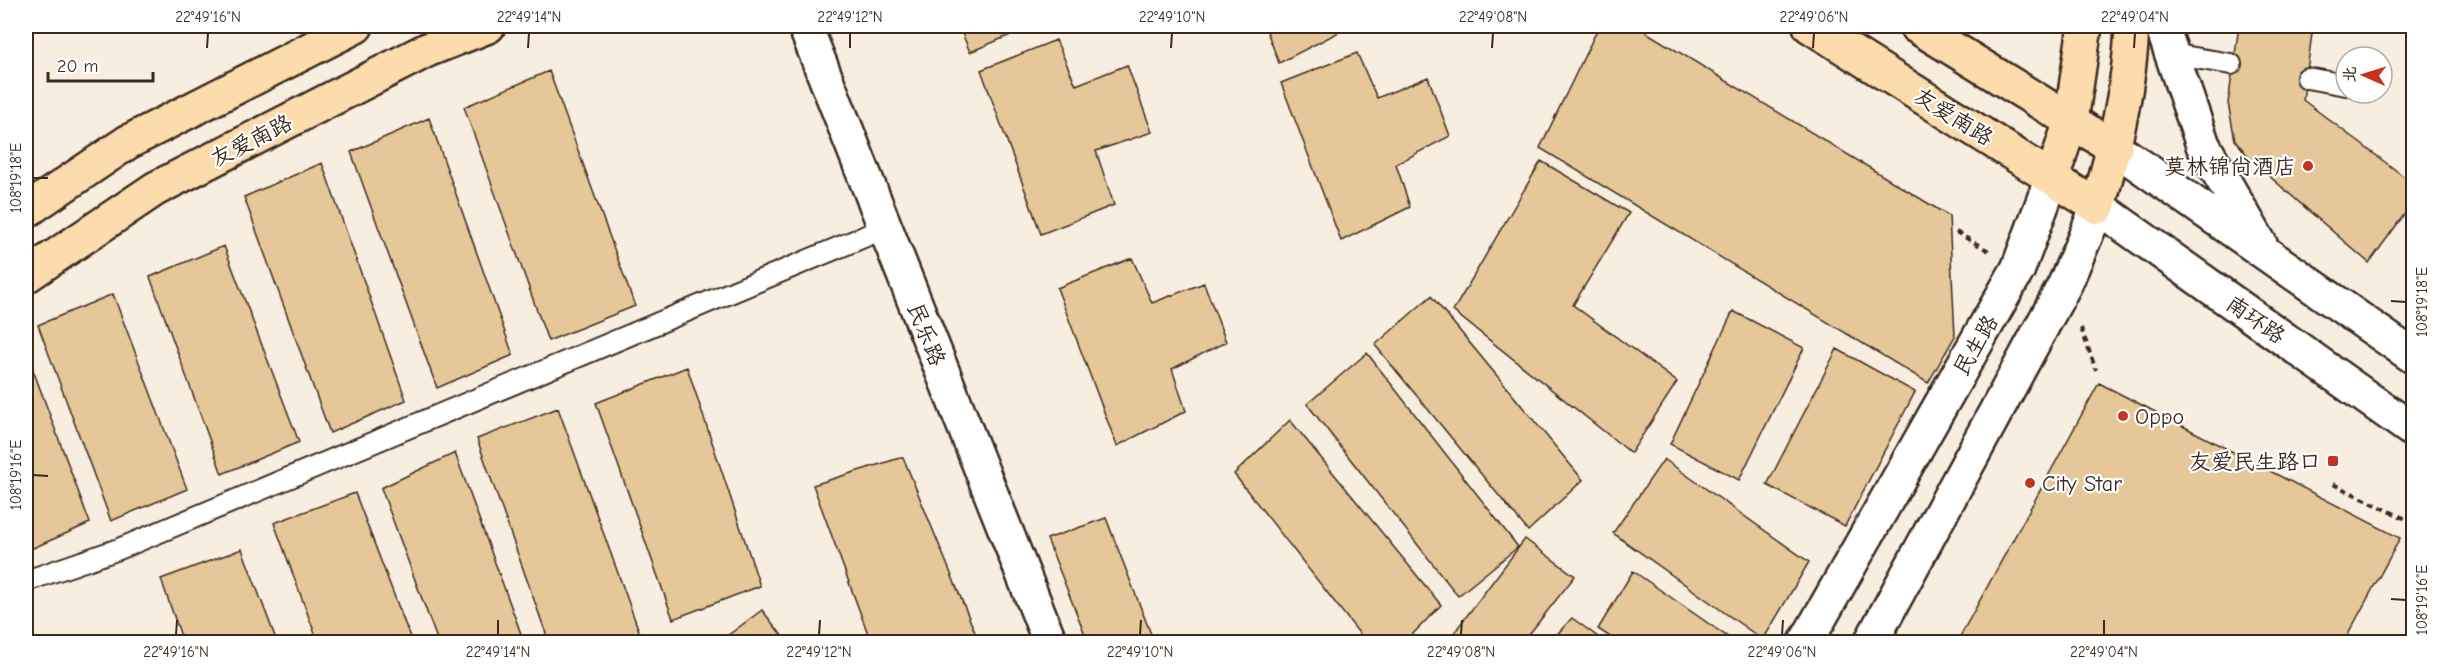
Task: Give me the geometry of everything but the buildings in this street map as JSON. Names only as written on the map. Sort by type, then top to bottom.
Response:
[{"type":"main road","points":[[26,211],[128,142],[356,26]]},
{"type":"main road","name":"友爱南路","points":[[26,276],[155,189],[427,50],[488,26]]},
{"type":"main road","name":"民乐路","points":[[805,26],[1050,642]]},
{"type":"main road","name":"友爱南路","points":[[1809,26],[2098,207]]},
{"type":"main road","points":[[1916,26],[2115,148],[2414,357]]},
{"type":"main road","name":"民生路","points":[[1806,642],[2018,269],[2071,121],[2085,26]]},
{"type":"main road","points":[[1871,642],[2065,284],[2098,207],[2115,148],[2132,46],[2132,26]]},
{"type":"main road","points":[[2166,40],[2203,145],[2265,254]]},
{"type":"main road","name":"南环路","points":[[2098,207],[2414,432]]},
{"type":"lane","points":[[2166,40],[2231,64]]},
{"type":"lane","points":[[2307,78],[2334,83]]},
{"type":"lane","points":[[26,581],[118,549],[885,228]]},
{"type":"path","points":[[2333,484],[2414,523]]},
{"type":"place","name":"莫林锦尚酒店","points":[[2308,166]]},
{"type":"place","name":"Oppo","points":[[2123,416]]},
{"type":"place","name":"友爱民生路口","points":[[2333,461]]},
{"type":"place","name":"City Star","points":[[2030,483]]}]
